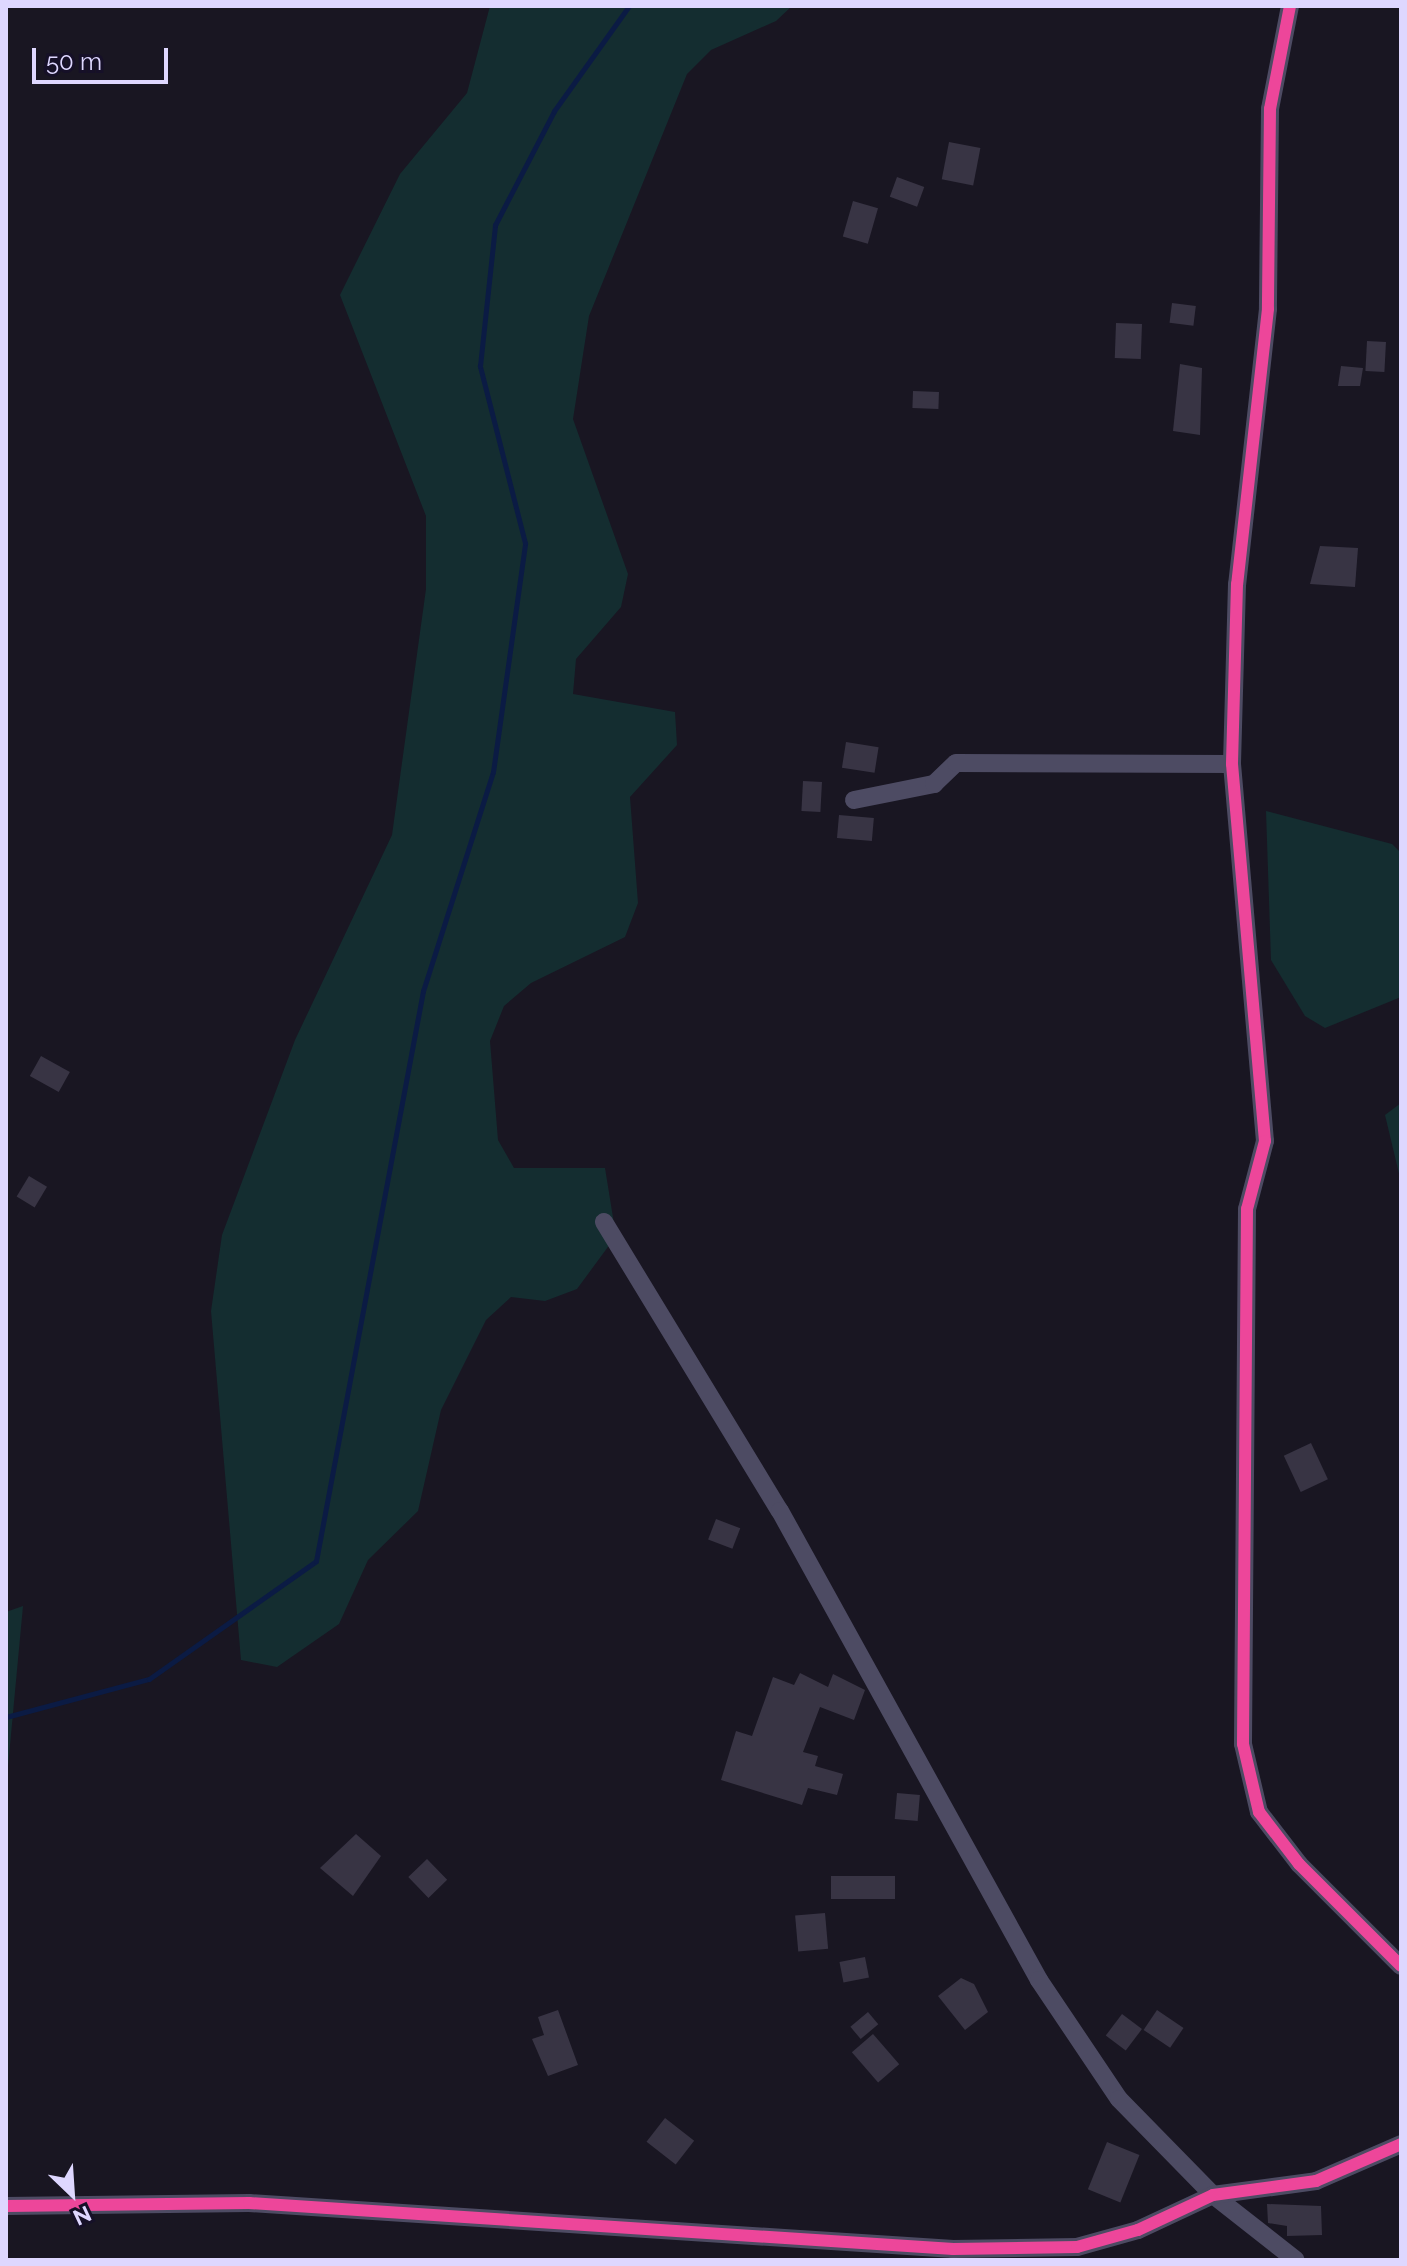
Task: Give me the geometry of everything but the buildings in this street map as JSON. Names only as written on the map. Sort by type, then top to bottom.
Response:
[{"type":"street","points":[[1290,6],[1270,109],[1268,309],[1237,584],[1232,764],[1265,1141],[1247,1209],[1243,1744],[1259,1812],[1299,1864],[1401,1966]]},
{"type":"street","points":[[854,800],[934,784],[956,763],[1232,764]]},
{"type":"street","points":[[604,1222],[764,1485],[1039,1980],[1119,2099],[1213,2195],[1296,2260]]},
{"type":"street","points":[[6,2206],[249,2203],[1015,2249],[1077,2247],[1123,2234],[1213,2195],[1316,2181],[1401,2144]]},
{"type":"green space","points":[[490,6],[792,6],[776,21],[711,50],[687,74],[589,316],[573,419],[628,574],[621,607],[576,659],[573,694],[675,712],[677,745],[630,797],[638,903],[625,937],[531,983],[504,1006],[490,1041],[498,1140],[514,1168],[605,1168],[616,1236],[577,1289],[545,1301],[511,1297],[486,1320],[441,1410],[418,1511],[368,1560],[339,1624],[277,1667],[241,1660],[211,1311],[222,1235],[295,1040],[392,835],[426,589],[426,516],[340,295],[400,174],[467,93]]},
{"type":"green space","points":[[1266,811],[1392,844],[1401,853],[1401,997],[1325,1028],[1305,1016],[1271,960]]},
{"type":"green space","points":[[1401,1103],[1401,1182],[1385,1115]]},
{"type":"green space","points":[[23,1606],[6,1788],[6,1612]]},
{"type":"waterway","points":[[6,1717],[149,1679],[316,1561],[423,991],[493,772],[525,543],[480,366],[495,225],[554,111],[629,6]]},
{"type":"cycle path","points":[[1290,6],[1270,109],[1268,309],[1237,584],[1232,764],[1265,1141],[1247,1209],[1243,1744],[1259,1812],[1299,1864],[1401,1966]]},
{"type":"cycle path","points":[[6,2206],[249,2203],[953,2249],[1077,2247],[1138,2230],[1213,2195],[1316,2181],[1401,2144]]}]
